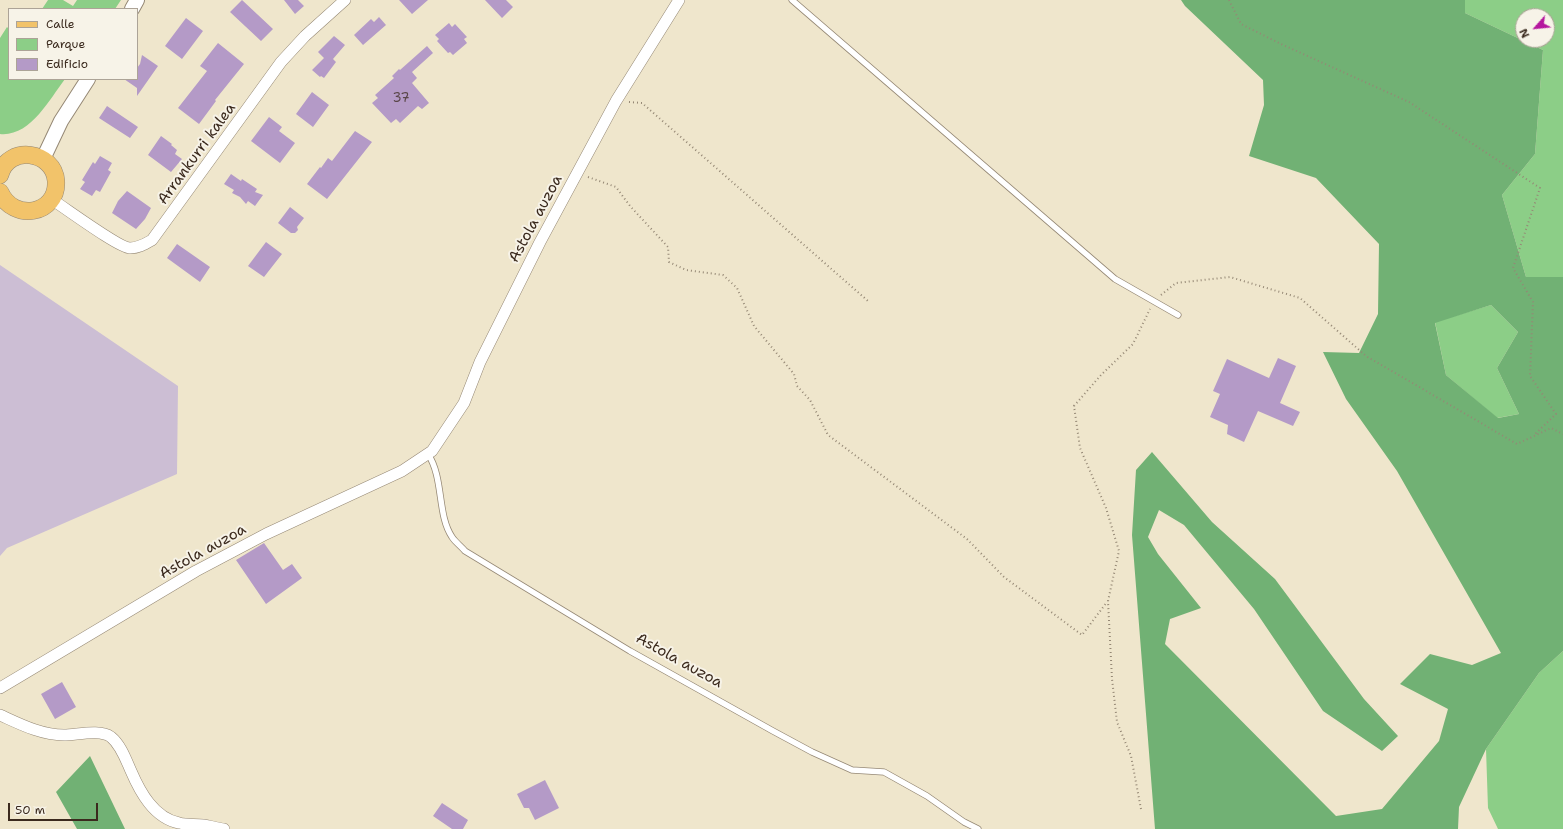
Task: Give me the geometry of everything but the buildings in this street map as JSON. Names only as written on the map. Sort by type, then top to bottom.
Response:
[{"type":"main road","points":[[2,166],[20,155],[36,155],[50,165],[54,172],[56,186],[52,199],[45,206],[36,210],[22,211],[3,204]]},
{"type":"street","name":"Arrankurri kalea","points":[[52,199],[109,238],[128,248],[141,247],[152,240],[281,62],[305,36],[346,0]]},
{"type":"street","name":"Astola auzoa","points":[[0,688],[196,571],[266,534],[402,471],[432,451],[464,403],[480,362],[540,242],[616,101],[679,0]]},
{"type":"street","points":[[43,159],[61,121],[87,80]]},
{"type":"street","points":[[0,715],[24,726],[43,732],[63,735],[101,733],[111,737],[120,748],[138,786],[150,805],[164,816],[178,823],[205,825],[224,829]]},
{"type":"lane","points":[[792,0],[1114,279],[1178,315]]},
{"type":"lane","name":"Astola auzoa","points":[[428,454],[432,460],[440,488],[444,518],[452,537],[465,551],[630,651],[773,731],[812,752],[852,770],[884,772],[927,796],[964,822],[978,829]]},
{"type":"path","points":[[1229,0],[1241,24],[1409,102],[1540,188],[1513,268],[1533,302],[1530,376],[1556,414],[1532,437]]},
{"type":"path","points":[[616,101],[642,103],[868,301]]},
{"type":"path","points":[[575,176],[590,177],[616,186],[630,206],[668,247],[668,262],[686,270],[723,275],[737,288],[754,326],[794,374],[797,386],[810,400],[828,435],[967,539],[1004,578],[1082,635],[1108,601]]},
{"type":"path","points":[[1141,809],[1131,756],[1118,722],[1112,679],[1108,601],[1119,551],[1106,508],[1080,448],[1074,406],[1101,375],[1133,344],[1153,301],[1176,283],[1230,277],[1300,298],[1366,356],[1517,444],[1551,428],[1563,434]]},
{"type":"shaded area","points":[[0,265],[178,386],[177,474],[7,548],[0,556]]},
{"type":"green space","points":[[48,0],[63,0],[73,6],[77,0],[121,0],[116,8],[43,8]]},
{"type":"green space","points":[[1181,0],[1465,0],[1465,13],[1515,37],[1515,48],[1539,48],[1543,50],[1535,154],[1502,195],[1526,277],[1563,277],[1563,651],[1539,673],[1486,749],[1459,807],[1458,829],[1155,829],[1132,535],[1136,470],[1152,452],[1212,522],[1275,579],[1364,699],[1398,736],[1382,751],[1323,711],[1254,609],[1184,525],[1159,510],[1148,537],[1158,554],[1201,608],[1170,619],[1165,644],[1336,816],[1382,809],[1439,741],[1448,709],[1400,684],[1430,654],[1472,665],[1501,653],[1397,471],[1346,399],[1323,352],[1359,353],[1378,314],[1379,244],[1316,178],[1249,156],[1264,105],[1263,80],[1185,6]],"holes":[[[1491,305],[1518,332],[1497,368],[1519,414],[1498,418],[1446,375],[1435,323]]]},
{"type":"green space","points":[[1465,0],[1563,0],[1563,277],[1526,277],[1502,195],[1535,154],[1543,50],[1539,48],[1555,48],[1555,8],[1515,8],[1515,37],[1465,13]]},
{"type":"green space","points":[[7,27],[8,80],[64,80],[38,116],[30,123],[21,130],[0,134],[0,38]]},
{"type":"green space","points":[[1491,305],[1518,332],[1497,368],[1519,414],[1497,418],[1446,375],[1435,322]]},
{"type":"green space","points":[[1563,651],[1563,829],[1498,829],[1488,808],[1486,749],[1539,673]]},
{"type":"green space","points":[[90,756],[125,829],[77,829],[56,792]]}]
